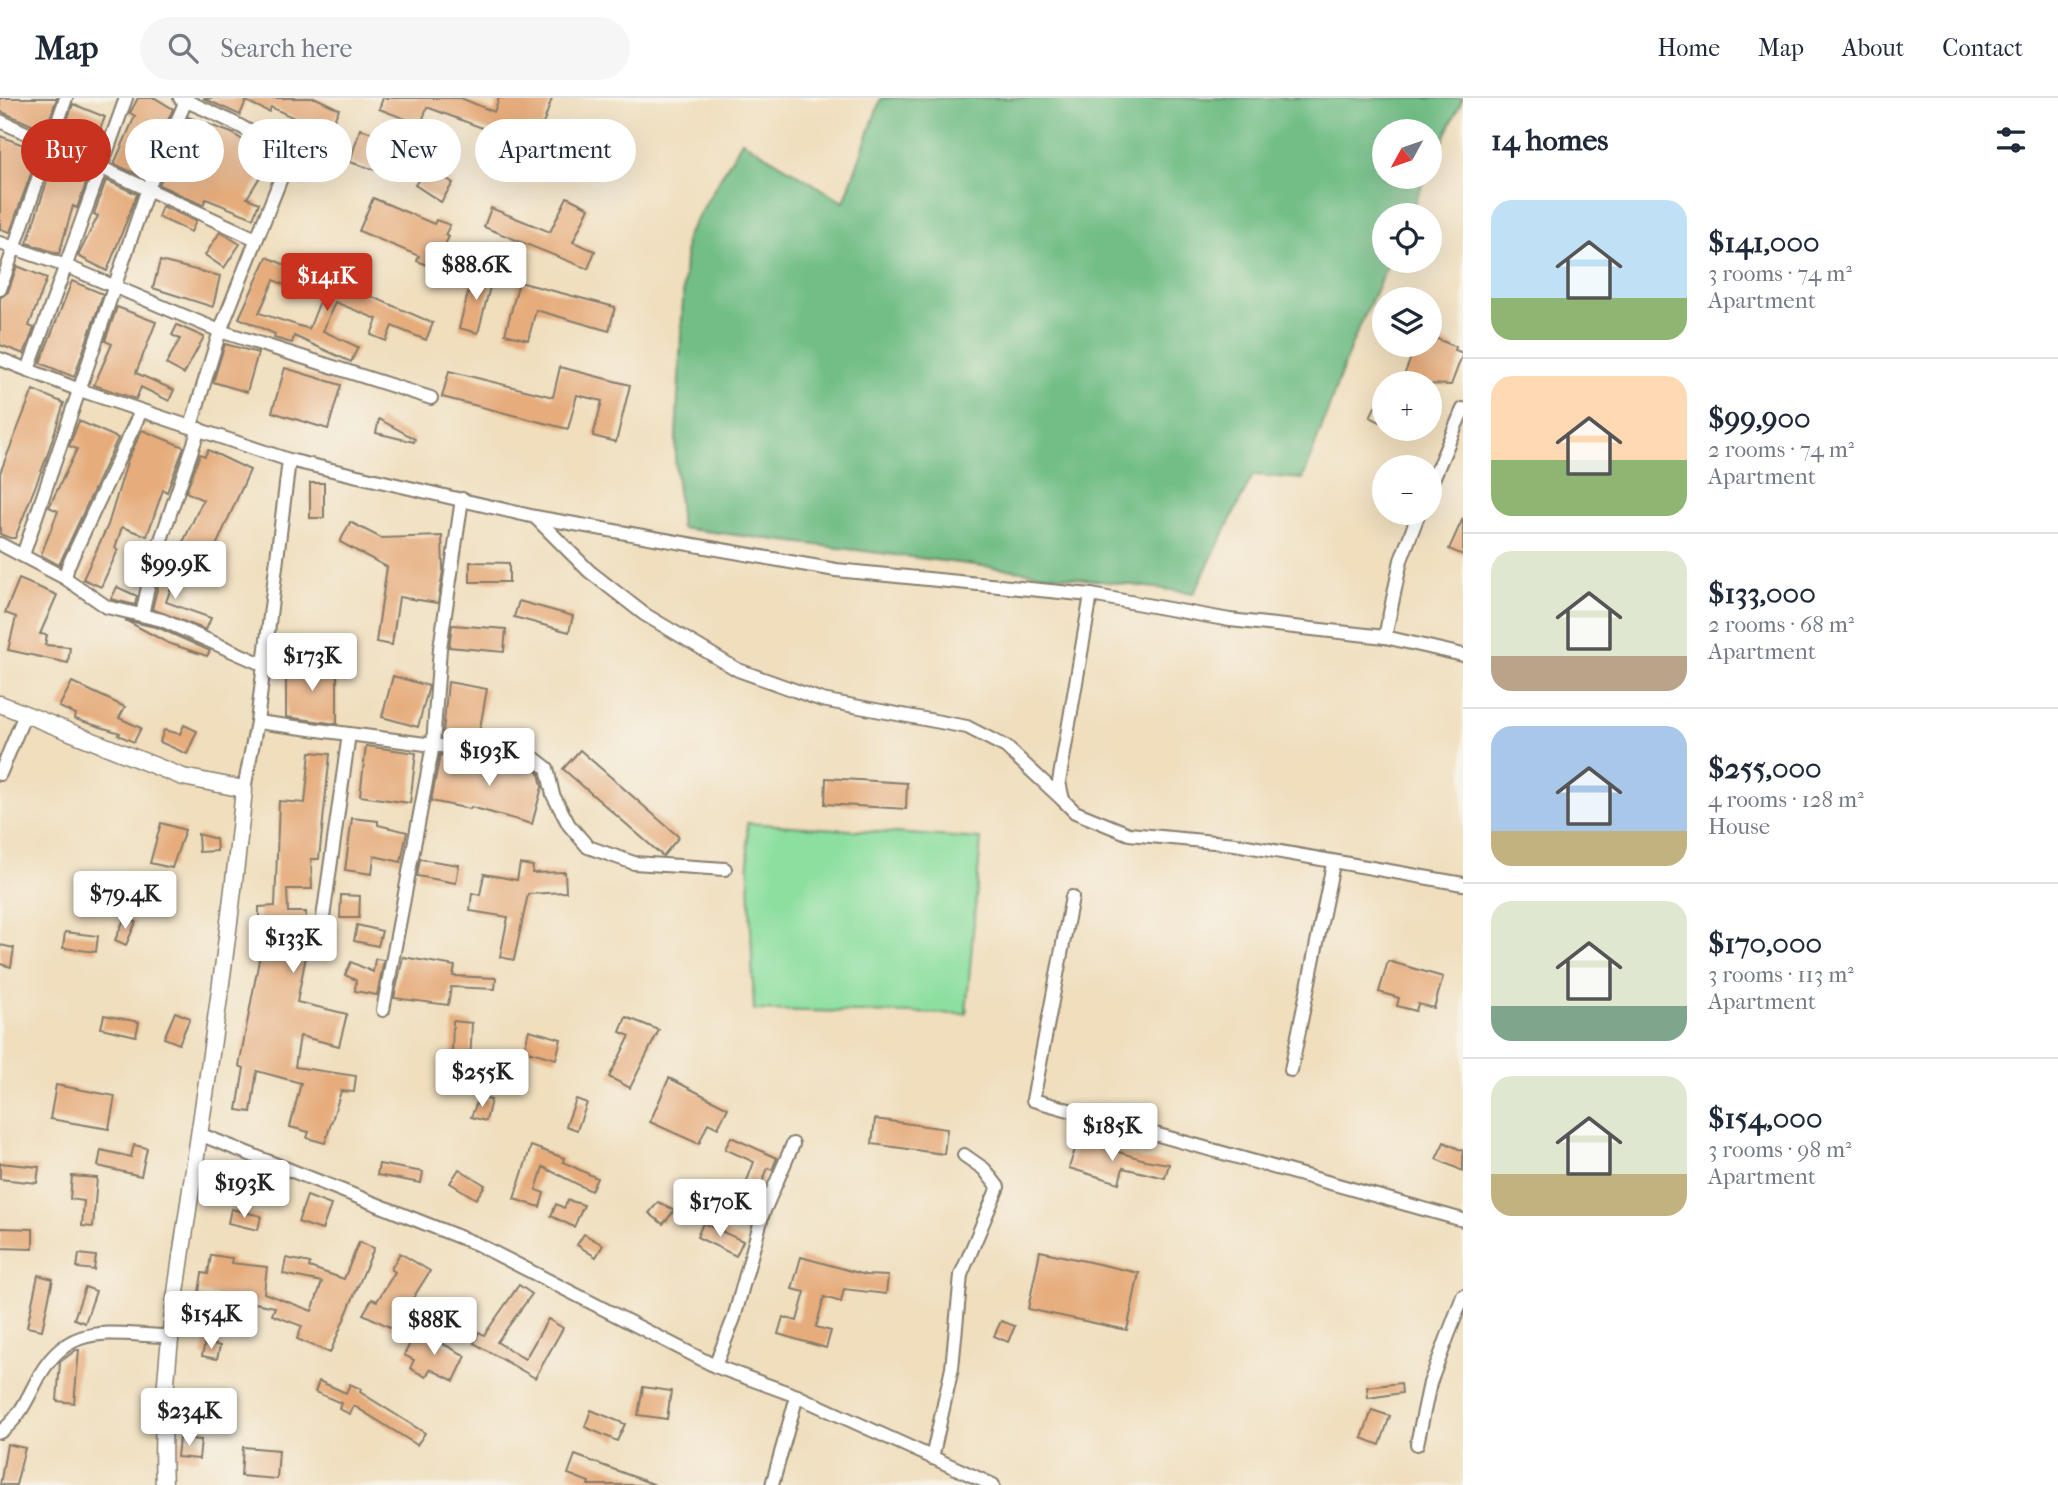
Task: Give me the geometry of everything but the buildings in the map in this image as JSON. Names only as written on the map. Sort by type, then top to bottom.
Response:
[{"type":"street","points":[[60,119],[66,98]]},
{"type":"street","points":[[111,139],[126,98]]},
{"type":"street","points":[[23,555],[77,389],[116,288],[147,191],[184,99],[267,143],[281,157],[281,178],[220,331],[195,428],[153,563],[142,615]]},
{"type":"street","points":[[0,121],[21,130]]},
{"type":"street","points":[[111,172],[256,239]]},
{"type":"street","points":[[0,289],[39,182]]},
{"type":"street","points":[[28,370],[96,182]]},
{"type":"street","points":[[0,243],[65,266],[220,331],[431,398]]},
{"type":"street","points":[[0,359],[77,389],[289,460],[535,517],[836,570],[1091,595],[1230,620],[1385,637],[1463,655]]},
{"type":"street","points":[[1442,458],[1463,409]]},
{"type":"street","points":[[65,578],[68,566],[141,411]]},
{"type":"street","points":[[164,1485],[163,1412],[170,1336],[225,973],[244,789],[257,722],[289,460]]},
{"type":"street","points":[[383,1010],[433,745],[440,648],[462,499]]},
{"type":"street","points":[[535,517],[589,570],[644,614],[738,670],[822,699],[967,727],[1006,747],[1075,812],[1102,825],[1129,834],[1235,844],[1332,864],[1463,884]]},
{"type":"street","points":[[1385,637],[1401,560],[1414,525]]},
{"type":"street","points":[[0,544],[65,578],[107,607],[162,620],[264,665]]},
{"type":"street","points":[[1063,800],[1059,782],[1091,595]]},
{"type":"street","points":[[0,704],[183,777],[244,789]]},
{"type":"street","points":[[0,774],[25,714]]},
{"type":"street","points":[[257,722],[534,758],[547,768],[553,795],[569,825],[588,847],[634,863],[726,869]]},
{"type":"street","points":[[321,932],[349,734]]},
{"type":"street","points":[[1292,1070],[1332,864]]},
{"type":"street","points":[[1072,897],[1032,1100],[1463,1220]]},
{"type":"street","points":[[199,1134],[477,1244],[715,1366],[797,1396],[993,1485]]},
{"type":"street","points":[[715,1366],[734,1318],[763,1213],[793,1144]]},
{"type":"street","points":[[932,1458],[952,1368],[961,1275],[998,1187],[984,1169],[964,1155]]},
{"type":"street","points":[[1417,1444],[1430,1383],[1463,1296]]},
{"type":"street","points":[[0,1432],[23,1409],[43,1367],[61,1346],[75,1338],[99,1335],[170,1336]]},
{"type":"street","points":[[772,1485],[797,1396]]},
{"type":"green space","points":[[881,98],[1463,98],[1442,143],[1442,119],[1372,119],[1372,189],[1421,189],[1414,203],[1372,203],[1372,273],[1384,273],[1377,287],[1372,287],[1372,299],[1351,346],[1303,479],[1253,475],[1194,593],[681,528],[675,458],[686,237],[742,141],[844,202]]},
{"type":"green space","points":[[747,823],[981,839],[966,1014],[754,1010]]}]
